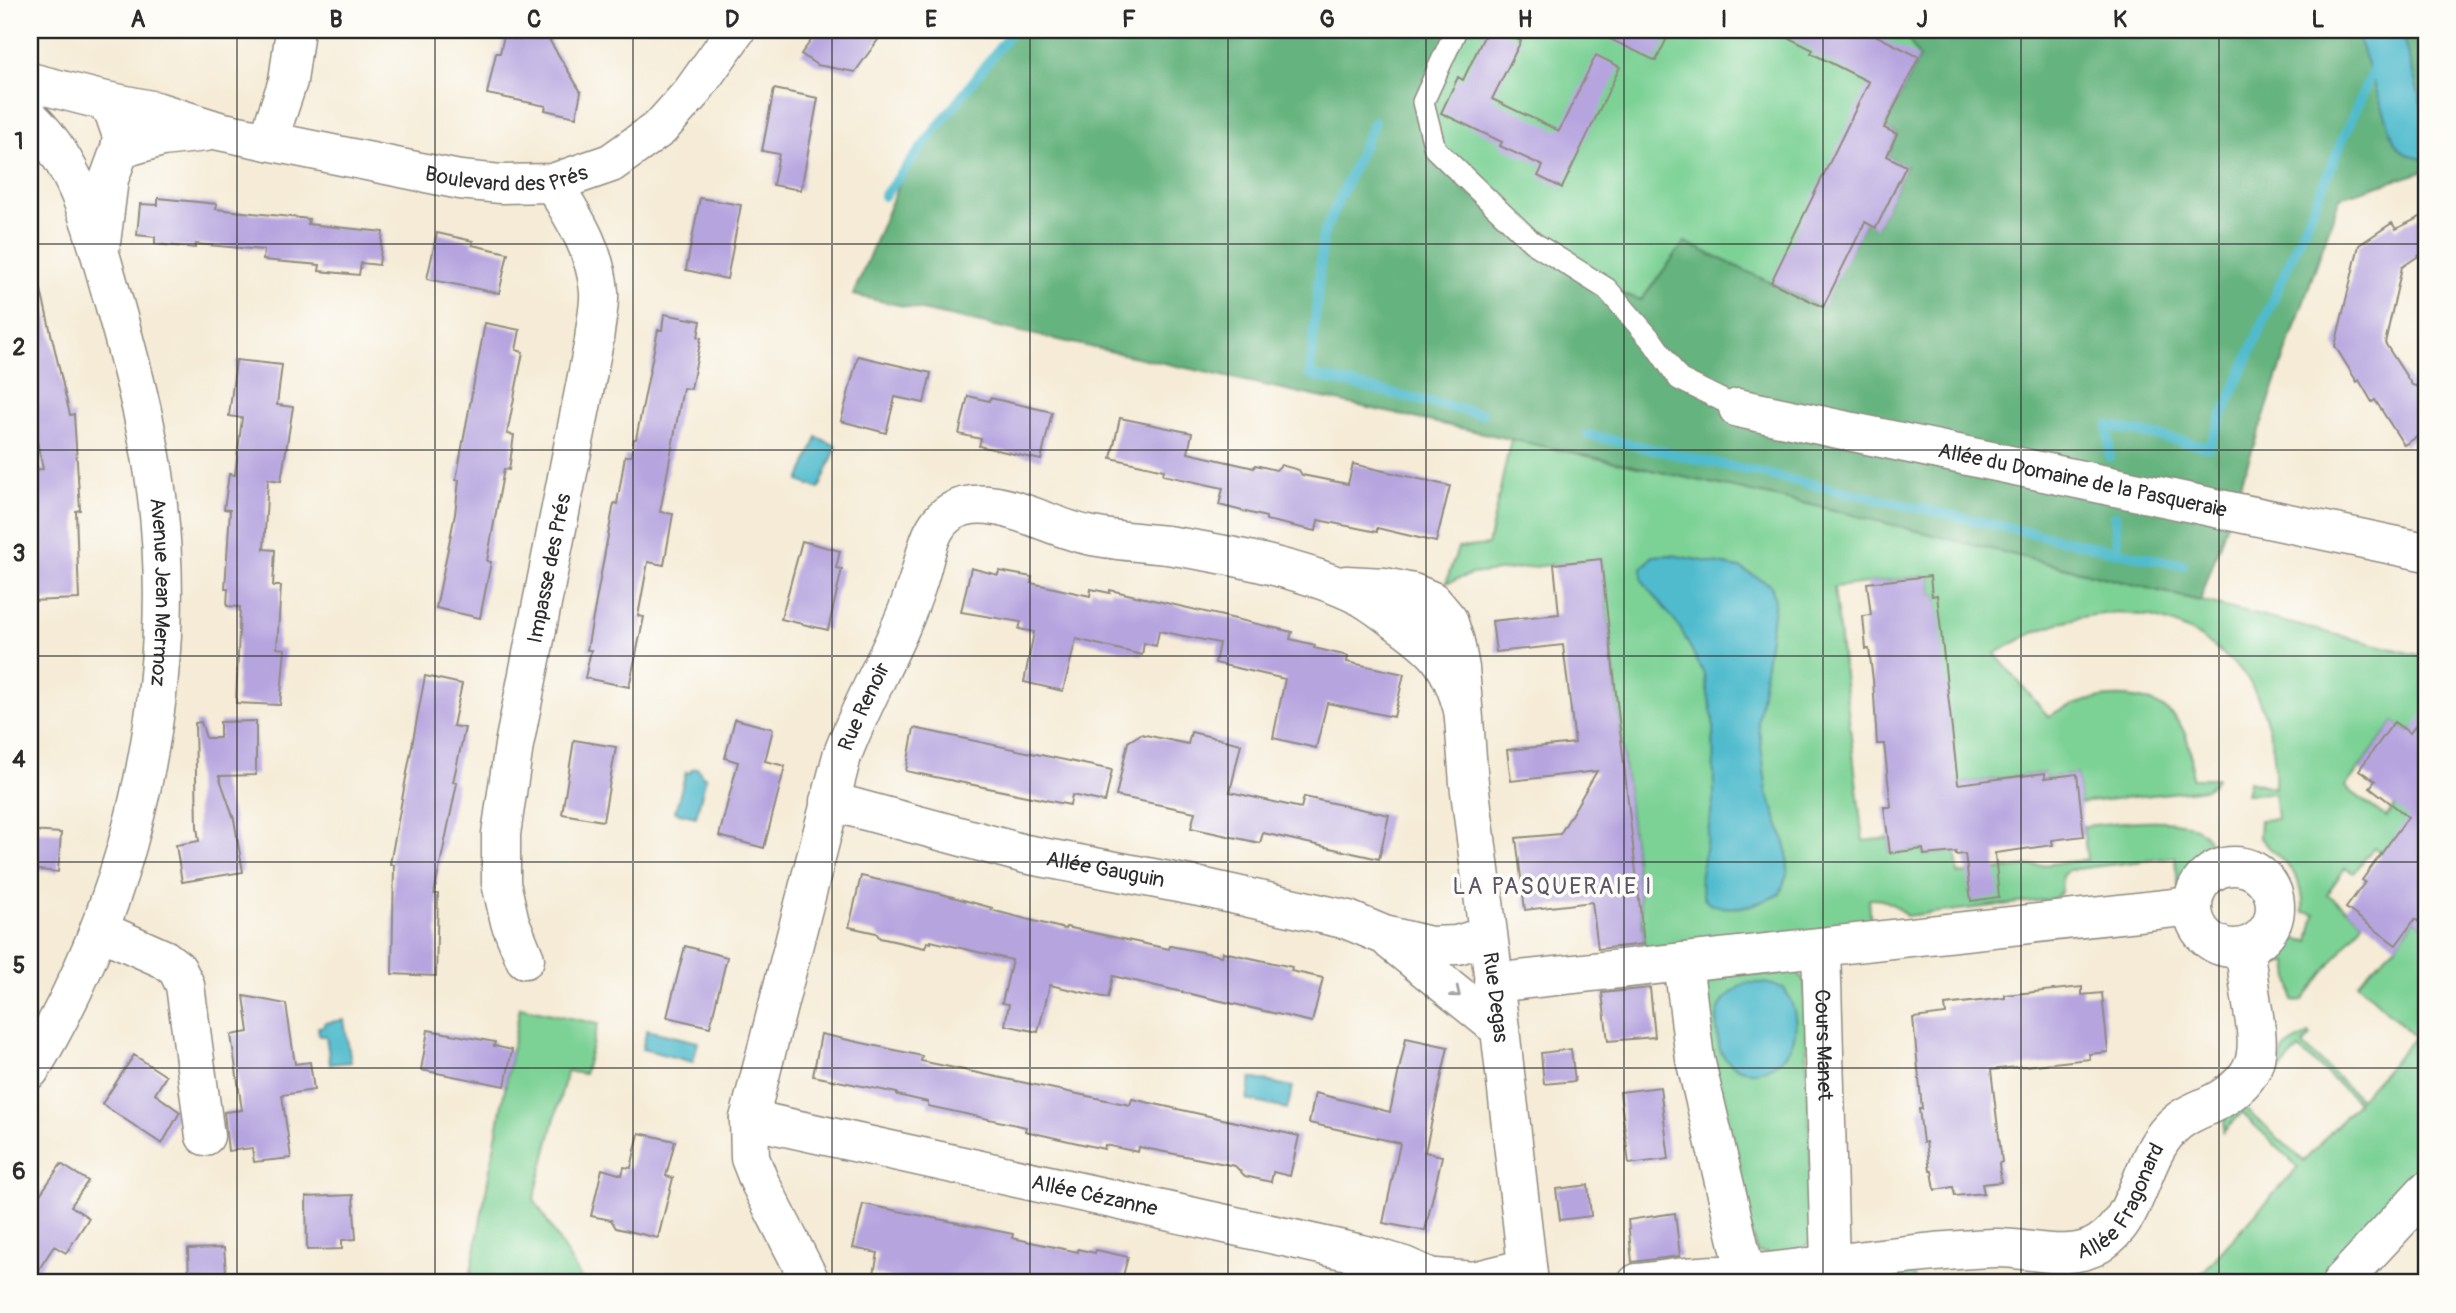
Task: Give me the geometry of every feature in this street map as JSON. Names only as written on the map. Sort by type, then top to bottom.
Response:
[{"type":"street","points":[[268,141],[288,80],[295,30]]},
{"type":"street","name":"Boulevard des Prés","points":[[30,82],[156,111],[219,131],[460,180],[500,184],[553,183],[611,163],[660,128],[692,92],[736,30]]},
{"type":"street","points":[[99,252],[109,179],[120,149],[122,136],[113,110],[101,100],[76,106],[63,118],[58,136],[61,154],[84,163],[95,163],[120,149]]},
{"type":"street","name":"Avenue Jean Mermoz","points":[[30,118],[61,154],[80,191],[99,252],[131,362],[148,442],[161,549],[156,694],[148,757],[138,804],[121,869],[99,930],[74,988],[30,1070]]},
{"type":"street","name":"Boulevard des Prés","points":[[120,149],[162,137],[219,131]]},
{"type":"street","name":"Impasse des Prés","points":[[525,959],[510,922],[500,883],[500,834],[514,746],[594,341],[599,294],[594,262],[580,228],[553,183]]},
{"type":"street","name":"Allée du Domaine de la Pasqueraie","points":[[1738,408],[2426,552]]},
{"type":"street","name":"Rue Renoir","points":[[811,1283],[750,1158],[749,1119],[829,802],[856,719],[908,612],[937,523],[964,506],[979,504],[1026,514],[1054,527],[1088,536],[1220,555],[1333,584],[1363,597],[1405,626]]},
{"type":"street","name":"Rue Renoir","points":[[1333,584],[1385,587],[1413,593],[1432,601]]},
{"type":"street","name":"Rue Degas","points":[[1432,601],[1448,620],[1460,668],[1487,936],[1528,1276]]},
{"type":"street","name":"Rue Degas","points":[[1405,626],[1430,645],[1446,663],[1457,687],[1463,710]]},
{"type":"street","name":"Allée Gauguin","points":[[829,802],[1025,855],[1205,888],[1348,920],[1384,935],[1430,946],[1458,945],[1487,936]]},
{"type":"street","points":[[2235,866],[2250,869],[2268,884],[2274,899],[2275,911],[2269,928],[2257,940],[2244,947],[2221,946],[2207,938],[2197,925],[2192,906],[2197,889],[2208,875],[2216,870],[2235,866]]},
{"type":"street","points":[[1493,983],[2192,906]]},
{"type":"street","points":[[99,930],[164,959],[177,969],[186,985],[205,1136]]},
{"type":"street","name":"Allée Gauguin","points":[[1384,935],[1500,1029]]},
{"type":"street","name":"Cours Manet","points":[[1821,947],[1829,1274]]},
{"type":"street","name":"Allée Fragonard","points":[[1746,1279],[1829,1274],[1997,1248],[2068,1253],[2085,1251],[2098,1245],[2124,1220],[2150,1158],[2163,1136],[2186,1115],[2223,1098],[2248,1076],[2254,1065],[2258,1051],[2257,1034],[2244,947]]},
{"type":"street","points":[[1637,1283],[1700,1276],[1746,1279],[1695,1059],[1683,962]]},
{"type":"street","name":"Allée Cézanne","points":[[749,1119],[1375,1257],[1439,1281],[1528,1276]]},
{"type":"street","points":[[2341,1283],[2426,1191]]},
{"type":"lane","points":[[1456,30],[1423,102],[1435,149],[1532,242],[1607,289],[1653,342],[1679,379],[1738,408]]},
{"type":"green space","points":[[1010,30],[1455,30],[1423,102],[1435,149],[1532,242],[1607,289],[1641,300],[1685,242],[1822,307],[1865,222],[1876,227],[1906,166],[1887,156],[1897,134],[1884,128],[1919,57],[1903,30],[2422,30],[2426,54],[2426,171],[2340,197],[2200,601],[1825,508],[853,295],[908,162]]},
{"type":"green space","points":[[1455,30],[1903,30],[1919,57],[1884,127],[1897,134],[1906,166],[1876,228],[1864,222],[1823,307],[1641,300],[1607,289],[1532,242],[1435,149],[1423,102]]},
{"type":"green space","points":[[1511,439],[1825,508],[2426,657],[2426,735],[2415,727],[2410,733],[2394,722],[2345,787],[2386,817],[2395,805],[2413,818],[2381,853],[2374,847],[2354,873],[2345,868],[2327,894],[2364,921],[2303,1000],[2293,1001],[2288,962],[2263,968],[2265,954],[2282,937],[2309,941],[2315,914],[2303,912],[2303,899],[2296,877],[2259,837],[2260,820],[2277,819],[2274,793],[2246,794],[2249,781],[2275,788],[2273,747],[2266,720],[2256,694],[2237,666],[2209,643],[2163,620],[2112,613],[2081,617],[2043,629],[1995,654],[2048,716],[2066,707],[2108,697],[2149,701],[2167,710],[2180,725],[2189,746],[2192,778],[2216,778],[2206,789],[2080,803],[2077,774],[2045,778],[2044,773],[1949,785],[1937,595],[1932,596],[1930,577],[1926,576],[1834,587],[1863,841],[1888,838],[1890,853],[1923,849],[1924,855],[1956,852],[1958,874],[2087,860],[2083,826],[2161,821],[2181,823],[2198,829],[2208,840],[2210,856],[2179,890],[2175,857],[2068,870],[2062,876],[2061,892],[2053,899],[1906,916],[1890,903],[1869,899],[1871,926],[1645,949],[1601,559],[1472,574],[1446,583],[1458,548],[1488,545]]},
{"type":"green space","points":[[2415,919],[2426,928],[2426,1164],[2385,1213],[2318,1283],[2193,1283],[2298,1167],[2242,1113],[2223,1132],[2225,1118],[2256,1089],[2262,1090],[2245,1109],[2304,1161],[2358,1102],[2299,1049],[2281,1069],[2284,1050],[2309,1034],[2311,1036],[2303,1045],[2360,1099],[2415,1037],[2357,983],[2396,945]]},
{"type":"green space","points":[[1794,969],[1805,982],[1813,1238],[1795,1252],[1772,1254],[1757,1252],[1717,1123],[1703,983],[1714,973]]},
{"type":"green space","points":[[520,1007],[598,1024],[584,1074],[567,1071],[534,1199],[584,1283],[469,1283]]},
{"type":"green space","points":[[2040,1263],[2056,1268],[2073,1279],[2069,1283],[2036,1283]]},
{"type":"green space","points":[[1913,1266],[1915,1283],[1842,1283],[1844,1281]]},
{"type":"water","points":[[2355,30],[2401,30],[2426,119],[2426,159],[2408,155],[2395,143]]},
{"type":"water","points":[[817,437],[837,446],[819,489],[799,481]]},
{"type":"water","points":[[1672,555],[1740,568],[1771,585],[1775,600],[1758,722],[1767,792],[1787,849],[1788,871],[1780,894],[1752,905],[1722,907],[1704,899],[1700,880],[1714,795],[1713,719],[1704,674],[1680,628],[1642,580],[1642,568],[1653,556]]},
{"type":"water","points":[[698,768],[702,776],[706,777],[696,817],[675,812],[686,772],[690,773],[692,769]]},
{"type":"water","points":[[1746,983],[1765,983],[1784,988],[1794,1012],[1795,1033],[1789,1050],[1777,1062],[1762,1070],[1747,1071],[1732,1064],[1719,1045],[1717,1021],[1720,1007],[1733,991]]},
{"type":"water","points":[[344,1020],[351,1062],[330,1064],[326,1036],[319,1036],[318,1027],[324,1026],[324,1023]]},
{"type":"water","points":[[647,1030],[698,1042],[693,1062],[642,1049]]},
{"type":"water","points":[[1251,1078],[1293,1087],[1287,1109],[1247,1100]]},
{"type":"building","points":[[521,30],[545,33],[581,92],[576,117],[545,110],[546,106],[487,94],[496,53],[500,53],[504,36],[519,40]]},
{"type":"building","points":[[819,30],[885,30],[855,72],[817,65],[801,54]]},
{"type":"building","points":[[1487,30],[1498,30],[1521,41],[1492,99],[1559,131],[1596,55],[1620,67],[1562,188],[1538,176],[1543,166],[1500,146],[1502,142],[1441,113],[1458,77],[1463,80]]},
{"type":"building","points":[[1591,30],[1671,30],[1656,61]]},
{"type":"building","points":[[1773,30],[1865,30],[1919,57],[1884,128],[1897,134],[1887,156],[1906,166],[1876,228],[1865,222],[1823,307],[1771,282],[1869,82],[1811,53],[1813,50]]},
{"type":"building","points":[[774,89],[818,98],[801,190],[773,185],[779,154],[762,151]]},
{"type":"building","points":[[158,198],[217,204],[216,209],[309,219],[308,224],[383,232],[379,265],[361,263],[359,275],[319,271],[320,265],[263,260],[264,250],[196,244],[195,248],[155,244],[155,237],[137,235],[140,204],[158,205]]},
{"type":"building","points":[[700,198],[741,205],[727,279],[686,270]]},
{"type":"building","points":[[2426,214],[2426,251],[2402,267],[2385,343],[2412,385],[2426,389],[2426,431],[2404,445],[2375,400],[2372,402],[2359,380],[2357,382],[2335,346],[2359,245],[2392,223],[2396,229]]},
{"type":"building","points":[[437,233],[508,253],[499,293],[427,279]]},
{"type":"building","points":[[41,290],[70,415],[74,414],[80,510],[76,511],[79,599],[30,601],[30,543],[34,543],[31,470],[43,469],[30,409],[30,291]]},
{"type":"building","points":[[664,314],[701,321],[698,337],[701,338],[691,389],[683,388],[660,512],[673,514],[664,565],[648,562],[638,616],[644,617],[629,687],[585,678],[591,650],[587,650],[614,503],[617,504],[625,456],[631,456],[636,439],[658,330],[662,330]]},
{"type":"building","points":[[485,323],[520,330],[516,350],[523,352],[507,434],[514,435],[509,470],[504,469],[487,561],[491,562],[480,618],[436,608],[455,514],[459,480],[456,480]]},
{"type":"building","points":[[858,356],[931,373],[924,403],[895,397],[886,433],[841,421]]},
{"type":"building","points":[[236,360],[282,365],[277,405],[293,407],[281,481],[268,479],[264,549],[275,550],[273,586],[281,586],[277,648],[285,649],[280,705],[236,703],[240,607],[227,606],[228,589],[225,589],[230,510],[224,509],[229,474],[235,475],[242,418],[229,416]]},
{"type":"building","points":[[968,396],[989,401],[990,398],[1052,412],[1041,460],[979,446],[981,439],[959,434]]},
{"type":"building","points":[[1120,418],[1192,433],[1188,453],[1254,468],[1255,465],[1276,470],[1281,465],[1299,470],[1302,475],[1348,484],[1353,464],[1450,486],[1436,542],[1377,528],[1377,532],[1318,520],[1316,531],[1266,520],[1266,517],[1219,505],[1223,488],[1163,475],[1164,470],[1111,458]]},
{"type":"building","points":[[802,541],[840,551],[836,568],[842,569],[828,630],[781,619]]},
{"type":"building","points":[[1601,559],[1644,944],[1598,949],[1592,902],[1525,910],[1516,838],[1560,834],[1597,771],[1511,781],[1507,750],[1575,743],[1563,645],[1496,652],[1492,621],[1559,614],[1554,564]]},
{"type":"building","points":[[971,568],[998,575],[999,571],[1032,577],[1031,583],[1090,596],[1091,589],[1110,593],[1110,590],[1292,632],[1290,639],[1348,656],[1347,662],[1404,674],[1394,717],[1327,703],[1316,748],[1273,738],[1285,679],[1215,663],[1219,643],[1159,631],[1156,646],[1144,643],[1142,655],[1076,639],[1063,691],[1024,682],[1034,632],[1019,629],[1021,622],[961,612]]},
{"type":"building","points":[[1930,576],[1932,596],[1937,595],[1958,784],[2045,773],[2045,778],[2077,774],[2084,836],[2052,840],[2053,845],[1995,853],[1999,897],[1971,901],[1965,854],[1956,855],[1956,852],[1924,855],[1923,849],[1890,853],[1884,807],[1891,807],[1884,744],[1877,744],[1873,680],[1869,649],[1866,649],[1863,616],[1871,615],[1867,583]]},
{"type":"building","points":[[425,676],[462,684],[453,726],[465,728],[453,782],[457,783],[434,894],[438,894],[436,976],[392,974],[394,865],[390,864]]},
{"type":"building","points":[[2426,711],[2426,928],[2415,919],[2396,945],[2346,908],[2365,882],[2362,880],[2408,817],[2370,787],[2375,781],[2359,770],[2394,722],[2410,733]]},
{"type":"building","points":[[735,719],[773,729],[765,761],[785,766],[764,848],[719,836],[738,762],[725,758]]},
{"type":"building","points":[[256,721],[256,775],[219,776],[234,819],[243,872],[182,882],[176,845],[199,841],[195,723],[201,722],[206,738],[220,738],[220,722]]},
{"type":"building","points":[[914,728],[1112,770],[1105,802],[1072,795],[1070,805],[906,771]]},
{"type":"building","points":[[1191,732],[1241,744],[1230,792],[1301,808],[1304,797],[1389,815],[1379,859],[1263,833],[1260,843],[1191,828],[1195,812],[1116,796],[1128,742],[1141,734],[1188,744]]},
{"type":"building","points":[[574,740],[616,747],[603,821],[562,814]]},
{"type":"building","points":[[30,831],[61,833],[58,872],[30,869]]},
{"type":"building","points":[[861,876],[942,894],[1065,929],[1066,927],[1169,949],[1170,946],[1222,956],[1223,952],[1292,967],[1291,971],[1323,978],[1312,1022],[1113,976],[1108,998],[1050,985],[1038,1032],[1005,1025],[1009,1004],[1002,1003],[1012,960],[931,941],[927,942],[925,948],[880,938],[876,933],[849,927]]},
{"type":"building","points":[[685,946],[727,957],[710,1027],[667,1017]]},
{"type":"building","points":[[2082,987],[2082,995],[2102,993],[2108,1052],[2089,1054],[2090,1059],[1991,1070],[2002,1162],[1999,1163],[2001,1182],[1982,1184],[1984,1193],[1955,1196],[1953,1187],[1935,1190],[1926,1142],[1923,1143],[1913,1018],[1946,1014],[1945,1005]]},
{"type":"building","points":[[1650,988],[1655,1037],[1608,1041],[1602,993]]},
{"type":"building","points":[[244,996],[286,1004],[295,1064],[310,1062],[314,1090],[282,1095],[291,1158],[254,1162],[252,1148],[228,1151],[224,1112],[242,1110],[231,1035],[249,1032]]},
{"type":"building","points":[[428,1030],[495,1042],[494,1046],[512,1050],[505,1086],[421,1070]]},
{"type":"building","points":[[821,1034],[922,1056],[921,1061],[1130,1105],[1132,1099],[1299,1136],[1290,1176],[1273,1172],[1271,1182],[1245,1176],[1235,1166],[1190,1157],[1139,1147],[1138,1152],[1105,1145],[1104,1149],[1025,1131],[1026,1127],[928,1106],[928,1102],[897,1093],[813,1076]]},
{"type":"building","points":[[1406,1038],[1448,1047],[1425,1152],[1442,1156],[1425,1231],[1383,1223],[1400,1143],[1309,1123],[1315,1093],[1390,1112]]},
{"type":"building","points":[[1571,1049],[1575,1081],[1544,1084],[1541,1053]]},
{"type":"building","points":[[134,1055],[166,1076],[155,1094],[180,1112],[162,1144],[102,1104]]},
{"type":"building","points":[[1660,1087],[1669,1159],[1629,1164],[1620,1092]]},
{"type":"building","points":[[639,1133],[675,1141],[666,1176],[673,1178],[658,1238],[616,1228],[611,1220],[591,1216],[602,1169],[622,1175],[624,1167],[631,1168]]},
{"type":"building","points":[[61,1164],[88,1181],[71,1206],[89,1218],[66,1253],[54,1246],[30,1283],[30,1209]]},
{"type":"building","points":[[1588,1185],[1591,1216],[1560,1220],[1556,1189]]},
{"type":"building","points":[[353,1195],[356,1239],[342,1240],[342,1249],[307,1250],[306,1197]]},
{"type":"building","points":[[863,1204],[1013,1234],[1012,1238],[1078,1252],[1078,1249],[1095,1253],[1096,1250],[1128,1257],[1121,1283],[915,1283],[874,1274],[878,1253],[853,1248]]},
{"type":"building","points":[[1675,1213],[1680,1256],[1632,1262],[1628,1220]]},
{"type":"building","points":[[224,1248],[227,1283],[189,1283],[188,1249]]},
{"type":"waterway","points":[[884,196],[1013,30]]},
{"type":"waterway","points":[[2110,457],[2108,426],[2209,447],[2376,63]]},
{"type":"waterway","points":[[1374,122],[1323,235],[1310,375],[1482,414]]},
{"type":"waterway","points":[[1588,435],[2118,552],[2115,516]]},
{"type":"waterway","points":[[2118,552],[2183,565]]},
{"type":"district","name":"LA PASQUERAIE I","points":[[1553,886]]}]
